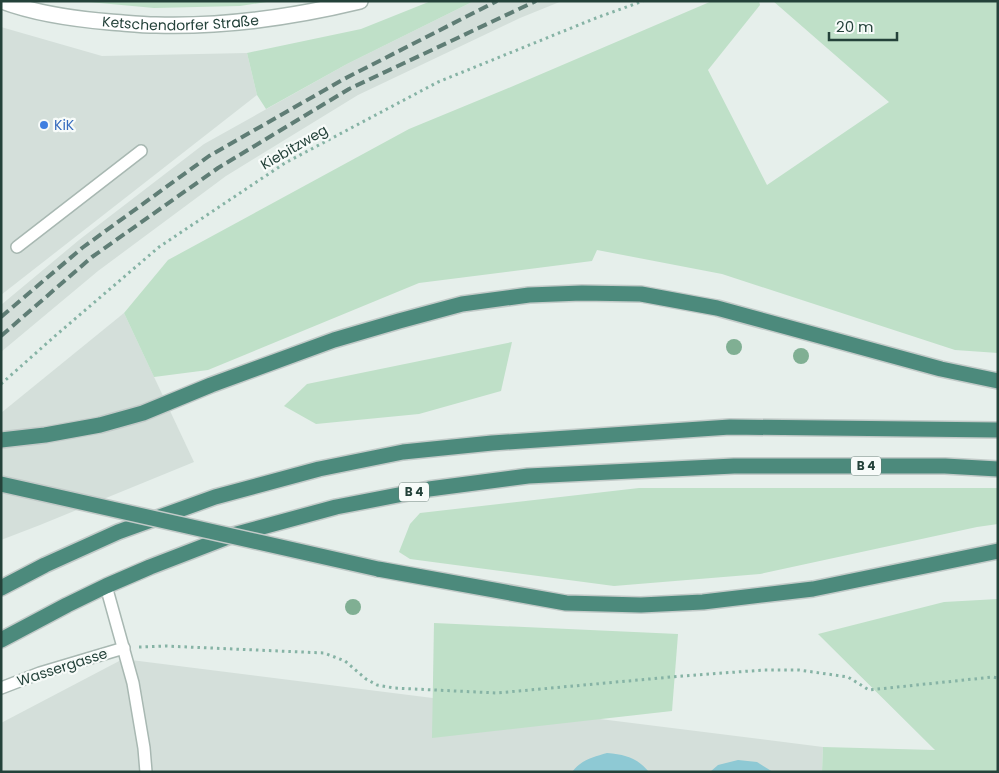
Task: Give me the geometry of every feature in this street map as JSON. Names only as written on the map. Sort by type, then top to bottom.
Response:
[{"type":"highway","points":[[1,440],[46,435],[100,425],[143,413],[211,385],[334,340],[462,304],[529,295],[582,293],[641,294],[718,308],[941,369],[998,381]]},
{"type":"highway","points":[[1,588],[45,565],[118,532],[215,497],[319,469],[403,452],[492,443],[730,427],[998,430]]},
{"type":"highway","name":"B 4","points":[[1,640],[106,586],[233,535],[336,507],[429,489],[528,476],[734,466],[945,466],[998,469]]},
{"type":"highway","points":[[1,484],[378,570],[566,603],[641,605],[703,602],[813,589],[998,551]]},
{"type":"street","name":"Ketschendorfer Straße","points":[[2,1],[44,13],[81,20],[155,25],[197,25],[238,22],[320,11],[360,1]]},
{"type":"lane","points":[[17,247],[141,151]]},
{"type":"lane","points":[[106,586],[134,683],[146,772]]},
{"type":"lane","name":"Wassergasse","points":[[1,688],[40,673],[124,648]]},
{"type":"path","name":"Kiebitzweg","points":[[1,384],[159,247],[285,163],[438,82],[643,1]]},
{"type":"path","points":[[124,648],[164,646],[324,653],[345,661],[366,679],[378,685],[394,688],[496,694],[764,670],[799,670],[848,677],[869,690],[998,678]]},
{"type":"shaded area","points":[[474,1],[562,1],[520,18],[358,95],[226,176],[98,271],[1,352],[1,305],[79,240],[204,144],[347,64]]},
{"type":"shaded area","points":[[1,27],[102,56],[247,53],[257,95],[1,295]]},
{"type":"shaded area","points":[[124,313],[194,462],[1,540],[1,413]]},
{"type":"shaded area","points":[[123,659],[823,747],[822,772],[1,772],[1,723]]},
{"type":"green space","points":[[78,1],[273,1],[240,6],[154,8]]},
{"type":"green space","points":[[431,1],[474,1],[347,64],[266,109],[257,95],[247,53],[361,29]]},
{"type":"green space","points":[[712,1],[759,1],[760,5],[708,70],[767,185],[889,102],[773,1],[998,1],[998,353],[955,350],[722,274],[597,250],[592,261],[419,283],[208,370],[154,377],[124,313],[168,260],[409,129]]},
{"type":"green space","points":[[512,342],[501,391],[419,414],[316,424],[284,406],[307,384]]},
{"type":"green space","points":[[639,488],[998,488],[998,524],[760,574],[614,586],[410,559],[399,552],[410,524],[420,513]]},
{"type":"green space","points":[[998,599],[998,772],[822,772],[823,747],[935,750],[818,634],[944,602]]},
{"type":"green space","points":[[434,623],[678,634],[672,711],[432,738]]},
{"type":"water","points":[[607,753],[630,758],[640,763],[649,772],[572,772],[583,762]]},
{"type":"water","points":[[738,760],[757,762],[773,772],[710,772],[718,765]]},
{"type":"railway","points":[[1,317],[82,248],[209,156],[344,79],[497,1]]},
{"type":"railway","points":[[1,336],[92,257],[218,168],[349,89],[536,1]]},
{"type":"place","name":"KiK","points":[[44,125]]}]
